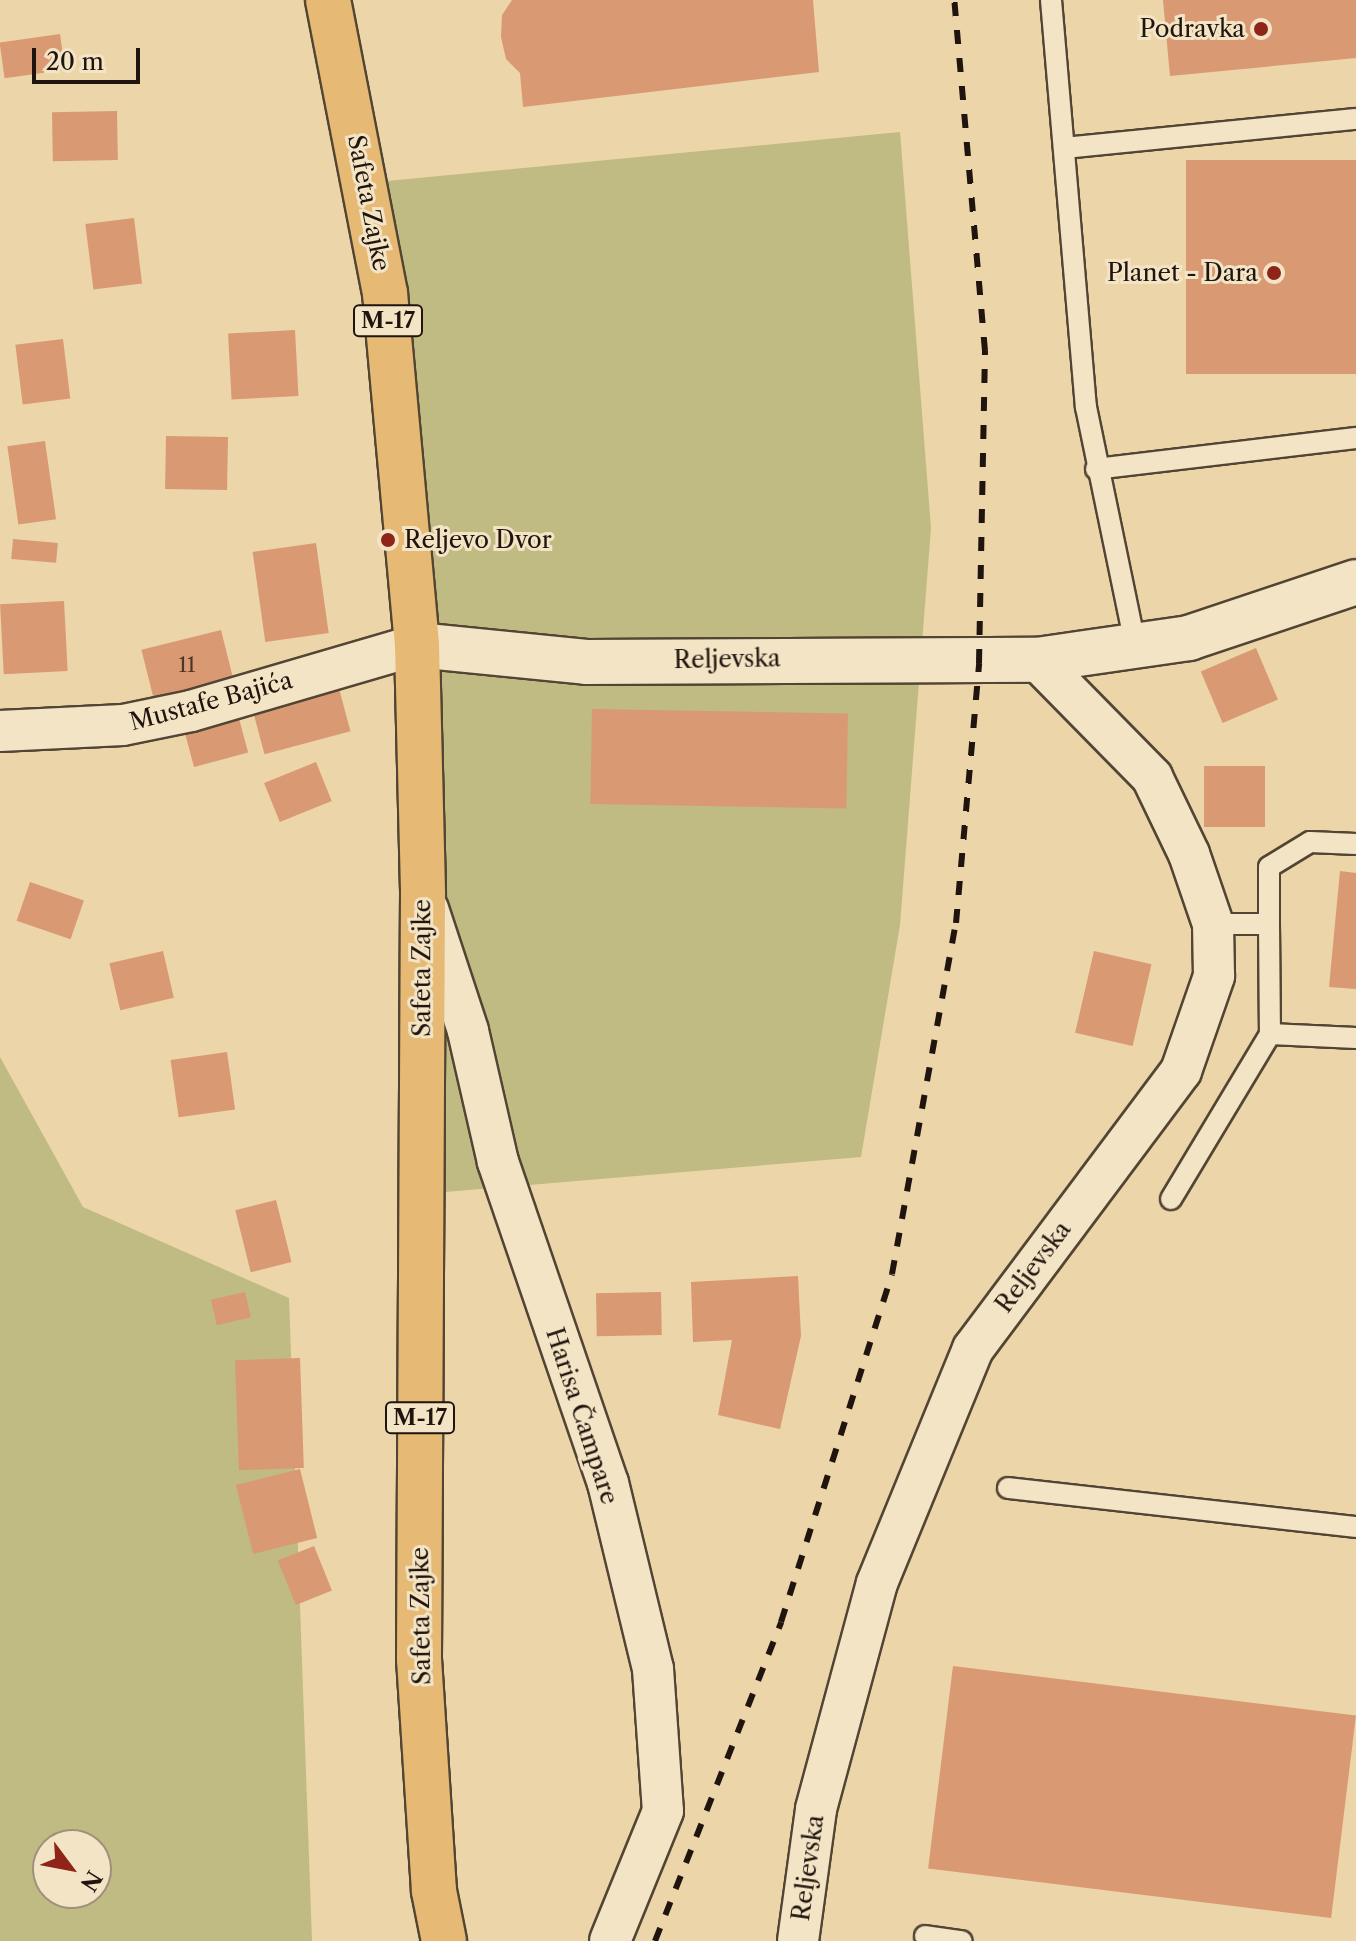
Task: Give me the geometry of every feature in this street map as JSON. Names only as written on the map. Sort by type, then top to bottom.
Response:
[{"type":"main road","name":"Safeta Zajke","points":[[328,0],[385,293],[417,645],[423,894],[419,1659],[434,1891],[444,1941]]},
{"type":"main road","name":"Reljevska","points":[[417,645],[586,662],[1037,660],[1189,638],[1356,582]]},
{"type":"street","name":"Mustafe Bajića","points":[[0,731],[123,725],[191,711],[417,645]]},
{"type":"street","name":"Reljevska","points":[[798,1941],[816,1809],[877,1583],[973,1349],[1181,1071],[1214,976],[1213,924],[1189,854],[1152,777],[1037,660]]},
{"type":"street","name":"Harisa Čampare","points":[[423,894],[468,1031],[498,1162],[608,1483],[653,1669],[663,1811],[610,1941]]},
{"type":"lane","points":[[1051,0],[1086,407],[1096,469],[1136,648]]},
{"type":"lane","points":[[1064,148],[1356,119]]},
{"type":"lane","points":[[1096,469],[1356,438]]},
{"type":"lane","points":[[1171,1199],[1270,1034],[1269,867],[1310,842],[1356,844]]},
{"type":"lane","points":[[1213,924],[1269,924]]},
{"type":"lane","points":[[1270,1034],[1356,1038]]},
{"type":"lane","points":[[1008,1488],[1356,1527]]},
{"type":"lane","points":[[925,1936],[962,1941]]},
{"type":"shaded area","points":[[900,132],[931,528],[900,925],[861,1157],[421,1194],[423,894],[366,183]]},
{"type":"shaded area","points":[[0,1057],[83,1207],[289,1298],[312,1941],[0,1941]]},
{"type":"building","points":[[512,0],[813,0],[819,72],[523,107],[520,73],[506,59],[501,37],[502,15]]},
{"type":"building","name":"Podravka","points":[[1163,0],[1356,0],[1356,58],[1170,76]]},
{"type":"building","points":[[60,34],[65,70],[5,78],[0,42]]},
{"type":"building","points":[[117,111],[118,160],[53,161],[52,112]]},
{"type":"building","name":"Planet - Dara","points":[[1186,160],[1356,160],[1356,374],[1186,374]]},
{"type":"building","points":[[134,218],[142,284],[93,289],[85,224]]},
{"type":"building","points":[[295,330],[298,396],[232,399],[228,334]]},
{"type":"building","points":[[63,339],[70,399],[23,404],[15,345]]},
{"type":"building","points":[[166,436],[228,437],[227,490],[165,489]]},
{"type":"building","points":[[45,441],[56,519],[18,525],[7,446]]},
{"type":"building","points":[[13,539],[58,543],[56,563],[11,559]]},
{"type":"building","points":[[316,543],[329,633],[265,642],[253,552]]},
{"type":"building","points":[[64,601],[68,671],[4,674],[0,604]]},
{"type":"building","points":[[221,630],[233,679],[154,698],[141,650]]},
{"type":"building","points":[[1256,648],[1278,700],[1223,723],[1201,671]]},
{"type":"building","points":[[337,681],[350,731],[264,754],[251,704]]},
{"type":"building","points":[[592,709],[848,713],[846,808],[590,804]]},
{"type":"building","points":[[237,711],[248,753],[194,767],[183,725]]},
{"type":"building","points":[[316,762],[332,801],[280,822],[264,783]]},
{"type":"building","points":[[1204,766],[1265,766],[1265,827],[1204,827]]},
{"type":"building","points":[[1340,871],[1356,873],[1356,989],[1329,987]]},
{"type":"building","points":[[30,882],[84,901],[71,939],[17,921]]},
{"type":"building","points":[[163,951],[174,998],[120,1010],[109,963]]},
{"type":"building","points":[[1094,951],[1151,964],[1133,1046],[1075,1033]]},
{"type":"building","points":[[227,1052],[235,1109],[179,1117],[171,1060]]},
{"type":"building","points":[[276,1200],[291,1262],[251,1272],[235,1210]]},
{"type":"building","points":[[798,1276],[801,1336],[780,1429],[718,1415],[732,1340],[693,1342],[691,1282]]},
{"type":"building","points":[[245,1292],[251,1317],[217,1325],[211,1300]]},
{"type":"building","points":[[661,1292],[662,1335],[597,1336],[596,1293]]},
{"type":"building","points":[[300,1358],[304,1468],[239,1470],[235,1360]]},
{"type":"building","points":[[300,1469],[317,1538],[253,1554],[236,1485]]},
{"type":"building","points":[[314,1546],[332,1591],[296,1605],[278,1561]]},
{"type":"building","points":[[953,1666],[1356,1715],[1331,1918],[928,1868]]},
{"type":"railway","points":[[655,1941],[781,1622],[892,1274],[956,923],[979,663],[985,351],[954,0]]},
{"type":"place","name":"Podravka","points":[[1261,29]]},
{"type":"place","name":"Planet - Dara","points":[[1274,273]]},
{"type":"place","name":"Reljevo Dvor","points":[[388,540]]}]
